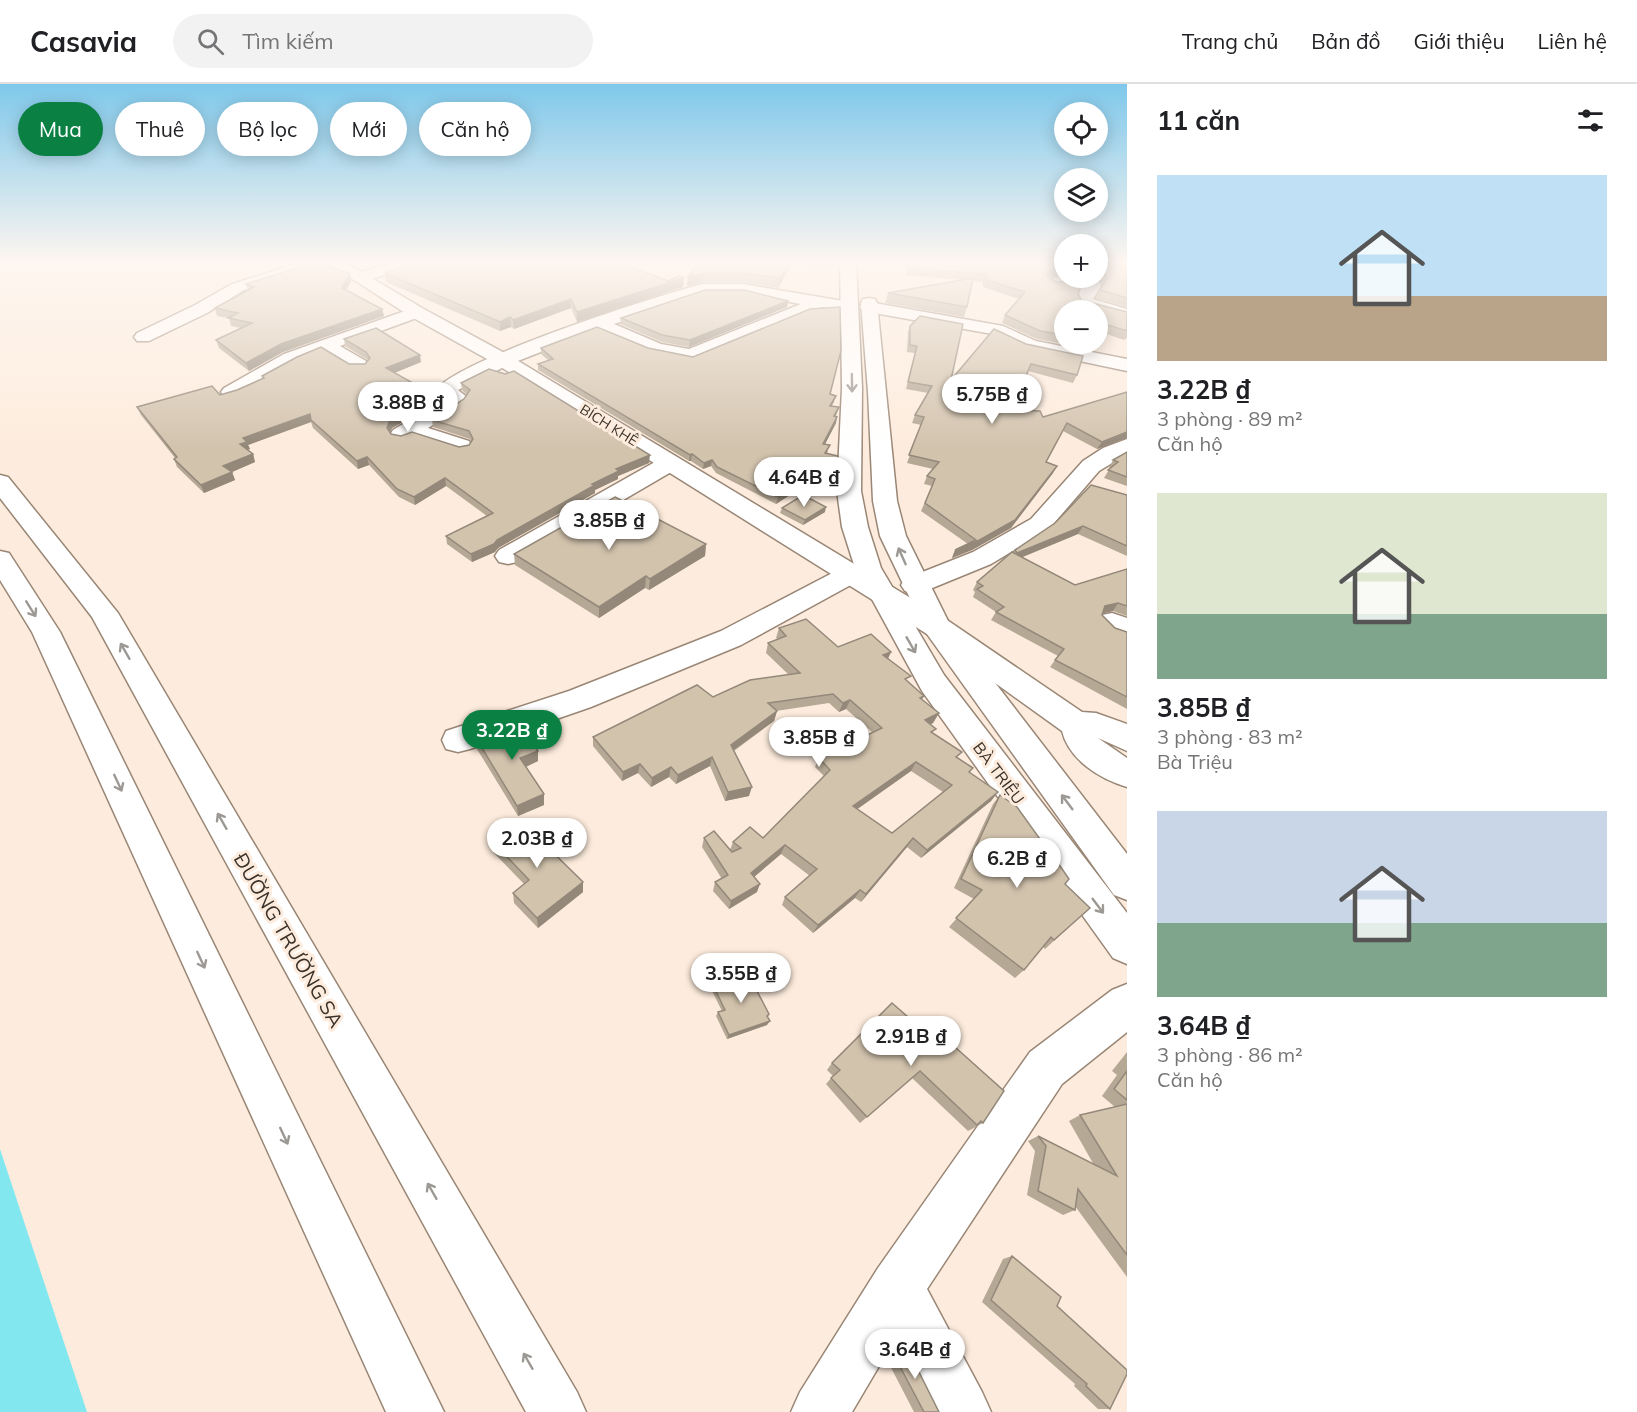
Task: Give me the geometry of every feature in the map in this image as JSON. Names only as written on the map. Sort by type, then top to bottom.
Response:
[{"type":"main road","points":[[143,337],[170,324]]},
{"type":"main road","points":[[231,392],[291,358],[383,324]]},
{"type":"main road","name":"BÍCH KHÊ","points":[[438,324],[503,360],[881,595],[937,627],[1077,725]]},
{"type":"main road","points":[[461,446],[406,432],[458,398],[445,391],[450,386],[503,360],[595,324]]},
{"type":"main road","points":[[599,324],[652,346],[681,355],[692,364],[776,324]]},
{"type":"main road","name":"BÀ TRIỆU","points":[[858,324],[852,388],[849,491],[855,527],[868,568],[881,595],[933,683],[1127,945]]},
{"type":"main road","points":[[863,324],[878,392],[885,501],[893,536],[915,585],[937,627],[1127,883]]},
{"type":"main road","points":[[965,324],[996,329],[1030,345],[1126,360]]},
{"type":"main road","points":[[324,345],[359,365]]},
{"type":"main road","points":[[915,585],[981,558],[1040,524],[1088,483],[1091,466],[1127,446]]},
{"type":"main road","points":[[508,556],[670,463]]},
{"type":"main road","name":"ĐƯỜNG TRƯỜNG SA","points":[[0,482],[104,613],[557,1412]]},
{"type":"main road","points":[[0,559],[46,632],[416,1412]]},
{"type":"main road","points":[[458,740],[580,699],[731,638],[849,575]]},
{"type":"main road","points":[[1127,739],[1085,722],[1077,725],[1077,734],[1084,745],[1101,759],[1127,774]]},
{"type":"main road","points":[[820,1412],[897,1287],[1046,1068],[1127,1005]]},
{"type":"main road","points":[[897,1287],[962,1412]]},
{"type":"water","points":[[0,1149],[87,1412],[0,1412]]},
{"type":"building","points":[[250,324],[339,324],[281,344],[246,363],[216,340]]},
{"type":"building","points":[[635,324],[730,324],[690,340],[662,335]]},
{"type":"building","points":[[774,324],[840,324],[841,351],[830,394],[836,396],[830,406],[839,407],[834,416],[837,417],[823,444],[830,445],[825,453],[838,456],[838,459],[778,497],[717,467],[712,460],[704,463],[538,364],[553,359],[541,348],[597,327],[648,348],[693,357]]},
{"type":"building","points":[[912,324],[963,324],[951,380],[994,329],[1026,344],[1054,350],[1054,354],[1083,356],[1077,375],[1031,364],[1012,410],[1040,411],[1043,417],[1127,392],[1127,432],[1102,442],[1067,423],[1046,462],[1057,466],[1015,520],[976,542],[955,550],[976,540],[925,503],[935,479],[927,476],[939,462],[909,455],[924,417],[915,415],[932,386],[908,382],[917,346],[910,345],[910,326]]},
{"type":"building","points":[[1025,324],[1054,324],[1054,333],[1040,331]]},
{"type":"building","points":[[1108,324],[1127,324],[1127,331],[1108,325]]},
{"type":"building","points":[[376,328],[420,355],[386,368],[434,395],[390,420],[387,428],[391,434],[401,436],[412,432],[459,447],[469,445],[473,439],[469,431],[432,420],[464,399],[470,390],[461,383],[489,369],[505,374],[514,371],[650,455],[616,469],[619,471],[592,484],[595,485],[497,540],[494,544],[471,554],[446,536],[493,513],[445,478],[414,497],[397,489],[367,457],[357,461],[311,420],[310,414],[243,438],[247,442],[240,444],[253,454],[223,466],[232,472],[201,485],[174,459],[177,457],[137,407],[212,386],[220,395],[237,390],[264,378],[262,376],[297,357],[321,347],[349,364],[365,364],[370,358],[366,352],[344,339]]},
{"type":"building","points":[[1127,452],[1127,477],[1108,470],[1118,462],[1113,460]]},
{"type":"building","points":[[1091,485],[1127,495],[1127,546],[1083,526],[1017,553],[1015,550],[1055,523]]},
{"type":"building","points":[[803,495],[826,507],[805,520],[782,508]]},
{"type":"building","points":[[615,497],[706,544],[650,579],[646,576],[599,607],[514,554]]},
{"type":"building","points":[[1012,552],[1075,585],[1127,569],[1127,606],[1118,603],[1105,606],[1102,615],[1115,628],[1127,632],[1127,697],[1055,660],[1064,649],[996,612],[1004,607],[977,589],[983,586],[977,582]]},
{"type":"building","points":[[806,619],[838,647],[871,634],[891,652],[883,655],[911,676],[905,679],[924,696],[920,698],[939,713],[925,720],[936,729],[931,732],[962,752],[956,757],[973,768],[969,772],[998,792],[927,850],[913,838],[866,894],[860,890],[818,925],[785,897],[817,869],[785,845],[751,873],[760,884],[731,901],[715,882],[728,875],[704,838],[714,831],[732,852],[741,848],[733,842],[750,827],[763,838],[830,770],[819,758],[882,728],[850,700],[843,703],[833,694],[768,703],[777,711],[731,745],[752,787],[728,792],[712,757],[678,775],[671,767],[652,778],[640,764],[623,772],[593,737],[697,685],[713,697],[750,680],[800,673],[768,643],[786,636],[779,628]],"holes":[[[916,762],[952,785],[892,833],[853,806]]]},
{"type":"building","points":[[519,723],[538,751],[520,758],[544,794],[517,806],[476,738]]},
{"type":"building","points":[[1000,795],[1017,807],[1050,853],[1047,855],[1056,860],[1069,879],[1065,884],[1090,908],[1054,940],[1051,937],[1024,970],[956,918],[982,890],[961,879]]},
{"type":"building","points":[[521,821],[583,882],[537,918],[513,893],[529,880],[492,841]]},
{"type":"building","points":[[747,972],[769,1014],[767,1016],[770,1021],[729,1035],[718,1012],[725,1010],[713,985]]},
{"type":"building","points":[[892,1003],[940,1045],[946,1039],[1004,1091],[983,1123],[981,1121],[977,1125],[920,1071],[867,1117],[831,1078],[840,1070],[832,1063]]},
{"type":"building","points":[[1127,1071],[1127,1100],[1114,1089]]},
{"type":"building","points":[[1127,1104],[1127,1255],[1078,1189],[1075,1210],[1038,1191],[1046,1146],[1038,1136],[1117,1176],[1080,1115]]},
{"type":"building","points":[[1012,1256],[1061,1297],[1057,1306],[1127,1370],[1110,1409],[1086,1386],[1087,1384],[991,1300]]},
{"type":"building","points":[[904,1342],[939,1412],[924,1412],[895,1357]]}]
